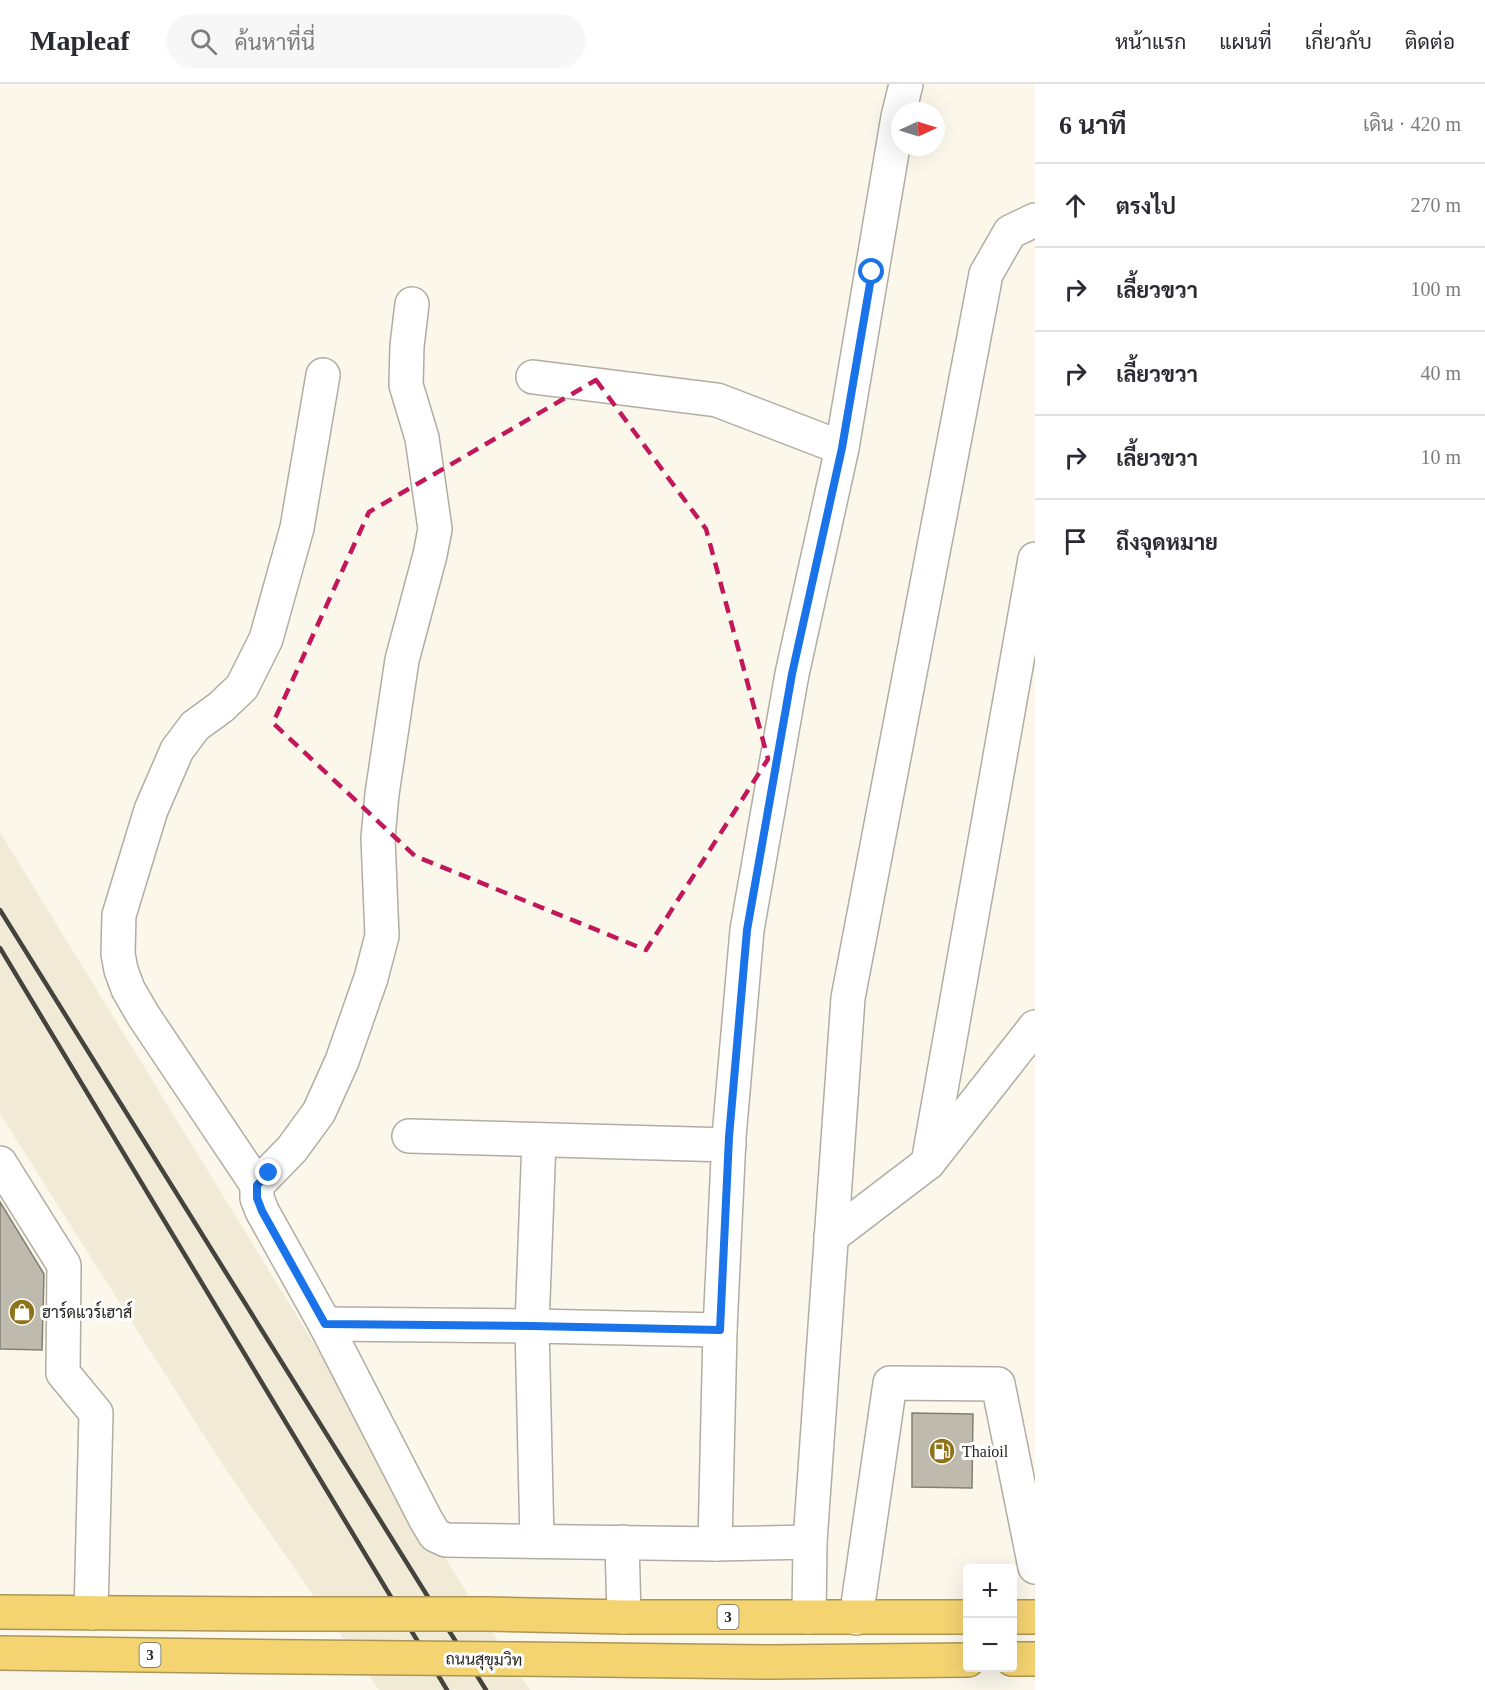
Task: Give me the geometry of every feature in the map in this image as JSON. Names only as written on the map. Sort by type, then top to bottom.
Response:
[{"type":"highway","name":"3","points":[[0,1612],[963,1617]]},
{"type":"highway","points":[[1017,1617],[1035,1617]]},
{"type":"highway","name":"ถนนสุขุมวิท","points":[[0,1653],[772,1662],[963,1660]]},
{"type":"highway","points":[[1017,1659],[1035,1659]]},
{"type":"street","points":[[715,1544],[720,1330],[729,1145],[747,930],[792,674],[842,448],[898,117],[906,84]]},
{"type":"street","points":[[810,1617],[810,1542],[848,998],[986,274],[1010,232],[1035,220]]},
{"type":"street","points":[[257,1185],[292,1149],[319,1112],[346,1050],[371,978],[382,936],[378,838],[382,794],[402,660],[435,529],[422,438],[406,385],[407,346],[412,304]]},
{"type":"street","points":[[323,375],[297,528],[266,639],[242,687],[195,726],[177,750],[151,810],[119,915],[118,954],[128,989],[257,1185],[257,1198],[262,1211],[325,1324],[435,1535],[446,1540],[715,1544],[810,1542]]},
{"type":"street","points":[[533,377],[717,400],[842,448]]},
{"type":"street","points":[[928,1163],[1035,559]]},
{"type":"street","points":[[831,1237],[928,1163],[1035,1027]]},
{"type":"street","points":[[409,1136],[729,1145]]},
{"type":"street","points":[[537,1541],[532,1326],[539,1140]]},
{"type":"street","points":[[0,1163],[64,1265],[63,1373],[96,1413],[91,1612]]},
{"type":"street","points":[[325,1324],[720,1330]]},
{"type":"street","points":[[856,1618],[890,1383],[998,1384],[1035,1567]]},
{"type":"street","points":[[622,1542],[624,1617]]},
{"type":"highlighted area","points":[[596,380],[706,529],[768,759],[646,950],[415,856],[273,723],[369,512]]},
{"type":"shaded area","points":[[0,832],[465,1590],[530,1690],[379,1690],[222,1464],[0,1114]]},
{"type":"building","name":"ฮาร์ดแวร์เฮาส์","points":[[0,1202],[44,1274],[42,1350],[0,1349]]},
{"type":"building","name":"Thaioil","points":[[912,1413],[973,1414],[972,1488],[912,1487]]},
{"type":"railway","points":[[0,910],[486,1690]]},
{"type":"railway","points":[[0,948],[447,1690]]},
{"type":"place","name":"ฮาร์ดแวร์เฮาส์","points":[[22,1312]]},
{"type":"place","name":"Thaioil","points":[[942,1451]]},
{"type":"route","points":[[269,1173],[257,1185],[257,1198],[325,1324],[720,1330],[729,1137],[747,930],[792,674],[842,448],[872,272]]}]
